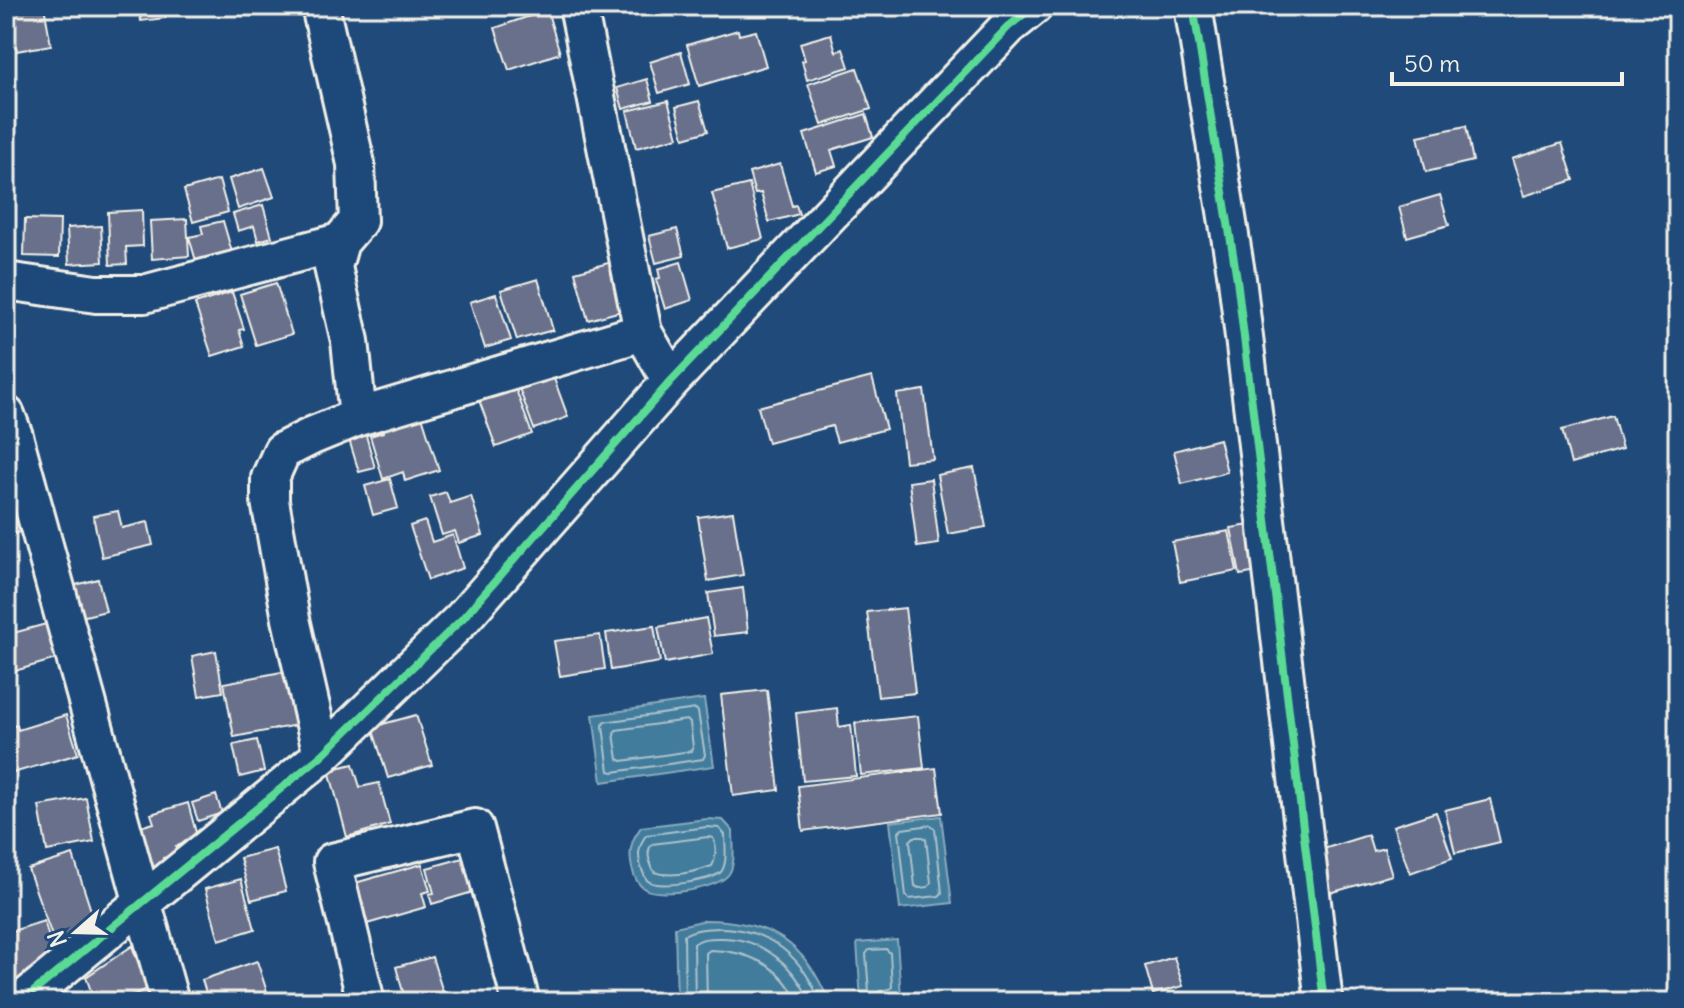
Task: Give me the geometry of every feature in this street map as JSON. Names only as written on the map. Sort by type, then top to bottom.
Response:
[{"type":"street","points":[[320,6],[356,164],[358,221],[340,242],[333,267],[350,341],[358,417]]},
{"type":"street","points":[[578,6],[643,332],[671,381]]},
{"type":"street","points":[[21,1002],[322,755],[462,619],[671,381],[1008,27],[1034,6]]},
{"type":"street","points":[[1193,6],[1237,279],[1324,1002]]},
{"type":"street","points":[[6,281],[96,294],[144,294],[340,242]]},
{"type":"street","points":[[322,755],[291,619],[270,501],[270,478],[282,451],[358,417],[643,332]]},
{"type":"street","points":[[6,415],[170,1002]]},
{"type":"street","points":[[366,1002],[332,862],[475,828],[521,1002]]},
{"type":"water","points":[[704,699],[714,766],[602,782],[593,715]]},
{"type":"water","points":[[941,816],[952,903],[900,909],[890,822]]},
{"type":"water","points":[[723,820],[733,831],[733,859],[729,874],[714,884],[689,890],[663,893],[641,886],[632,869],[631,856],[633,842],[641,827]]},
{"type":"water","points":[[706,920],[749,925],[782,939],[809,964],[829,1002],[677,1002],[675,927]]},
{"type":"water","points":[[897,940],[901,997],[861,1000],[857,943]]},
{"type":"building","points":[[9,6],[44,6],[51,45],[16,51]]},
{"type":"building","points":[[139,6],[164,6],[166,18],[141,21]]},
{"type":"building","points":[[547,10],[560,53],[509,70],[495,28]]},
{"type":"building","points":[[738,30],[739,35],[756,31],[766,66],[699,86],[687,45]]},
{"type":"building","points":[[831,34],[836,52],[843,49],[849,67],[807,80],[800,43]]},
{"type":"building","points":[[681,52],[690,84],[659,93],[650,62]]},
{"type":"building","points":[[857,68],[871,109],[822,125],[808,84]]},
{"type":"building","points":[[647,79],[653,101],[623,109],[617,88]]},
{"type":"building","points":[[668,101],[678,137],[636,148],[627,111]]},
{"type":"building","points":[[699,101],[708,131],[684,138],[676,107]]},
{"type":"building","points":[[866,114],[873,137],[831,150],[836,166],[816,172],[804,134]]},
{"type":"building","points":[[1466,126],[1473,161],[1426,172],[1418,136]]},
{"type":"building","points":[[1562,143],[1574,180],[1524,196],[1512,159]]},
{"type":"building","points":[[780,164],[792,206],[796,205],[799,214],[769,222],[761,193],[755,194],[749,173]]},
{"type":"building","points":[[264,168],[274,197],[238,209],[229,179]]},
{"type":"building","points":[[219,180],[228,212],[193,222],[184,190]]},
{"type":"building","points":[[749,184],[763,239],[727,248],[712,193]]},
{"type":"building","points":[[1440,195],[1449,225],[1407,237],[1399,207]]},
{"type":"building","points":[[263,205],[272,237],[258,241],[254,226],[238,231],[233,214]]},
{"type":"building","points":[[142,210],[143,246],[126,247],[127,264],[110,265],[108,212]]},
{"type":"building","points":[[25,219],[60,220],[59,257],[24,256]]},
{"type":"building","points":[[187,219],[189,256],[152,259],[150,221]]},
{"type":"building","points":[[223,221],[232,252],[196,261],[189,237],[203,234],[201,226]]},
{"type":"building","points":[[101,226],[103,262],[69,264],[67,228]]},
{"type":"building","points":[[677,229],[684,256],[656,263],[649,236]]},
{"type":"building","points":[[612,262],[625,310],[588,320],[575,272]]},
{"type":"building","points":[[681,262],[692,300],[665,309],[656,279],[660,278],[658,269]]},
{"type":"building","points":[[538,279],[553,330],[517,340],[501,290]]},
{"type":"building","points":[[276,283],[292,334],[256,345],[240,294]]},
{"type":"building","points":[[232,292],[244,329],[239,330],[244,346],[212,356],[195,304]]},
{"type":"building","points":[[496,294],[511,340],[485,348],[470,302]]},
{"type":"building","points":[[553,376],[568,417],[534,429],[519,388]]},
{"type":"building","points":[[872,377],[886,429],[837,442],[832,426],[768,443],[758,407]]},
{"type":"building","points":[[515,387],[532,434],[496,447],[479,400]]},
{"type":"building","points":[[924,390],[933,459],[905,462],[897,394]]},
{"type":"building","points":[[421,413],[439,470],[405,481],[403,472],[383,479],[370,436],[383,432],[381,426]]},
{"type":"building","points":[[1613,416],[1622,449],[1571,464],[1562,430]]},
{"type":"building","points":[[364,428],[375,468],[359,472],[347,433]]},
{"type":"building","points":[[1219,439],[1227,472],[1182,484],[1174,451]]},
{"type":"building","points":[[974,468],[986,527],[948,534],[937,475]]},
{"type":"building","points":[[390,479],[398,508],[373,515],[365,486]]},
{"type":"building","points":[[931,479],[939,544],[917,547],[909,482]]},
{"type":"building","points":[[446,492],[450,503],[471,496],[483,535],[459,543],[455,531],[442,535],[430,497]]},
{"type":"building","points":[[14,502],[23,531],[6,536],[6,505]]},
{"type":"building","points":[[118,511],[122,528],[148,522],[153,545],[102,557],[93,516]]},
{"type":"building","points":[[733,512],[743,575],[708,581],[698,517]]},
{"type":"building","points":[[425,521],[432,542],[453,535],[463,568],[428,580],[410,526]]},
{"type":"building","points":[[1256,524],[1263,571],[1240,575],[1231,528]]},
{"type":"building","points":[[1229,531],[1237,571],[1180,582],[1172,542]]},
{"type":"building","points":[[98,579],[106,611],[81,617],[72,586]]},
{"type":"building","points":[[743,588],[748,632],[714,636],[708,593]]},
{"type":"building","points":[[905,608],[915,693],[878,697],[867,612]]},
{"type":"building","points":[[706,618],[713,654],[665,663],[658,627]]},
{"type":"building","points":[[46,624],[56,659],[8,673],[6,635]]},
{"type":"building","points":[[654,626],[660,662],[611,670],[606,633]]},
{"type":"building","points":[[600,635],[605,669],[560,676],[554,641]]},
{"type":"building","points":[[216,651],[223,692],[199,696],[192,656]]},
{"type":"building","points":[[287,671],[297,725],[234,737],[224,683]]},
{"type":"building","points":[[767,690],[779,790],[733,796],[721,695]]},
{"type":"building","points":[[837,708],[839,727],[851,725],[856,776],[803,781],[796,713]]},
{"type":"building","points":[[66,715],[78,754],[6,775],[6,728],[17,725],[18,730]]},
{"type":"building","points":[[416,715],[432,765],[388,778],[372,727]]},
{"type":"building","points":[[918,716],[924,768],[861,775],[855,723]]},
{"type":"building","points":[[257,740],[264,771],[240,777],[233,745]]},
{"type":"building","points":[[353,764],[360,787],[379,783],[390,824],[347,837],[329,770]]},
{"type":"building","points":[[936,768],[942,813],[803,831],[798,786]]},
{"type":"building","points":[[216,795],[222,813],[198,821],[192,803]]},
{"type":"building","points":[[86,798],[94,842],[47,851],[39,806]]},
{"type":"building","points":[[1490,799],[1500,842],[1455,853],[1445,810]]},
{"type":"building","points":[[188,803],[198,840],[176,846],[179,854],[163,858],[166,866],[148,871],[136,828],[154,823],[151,814]]},
{"type":"building","points":[[1436,812],[1452,858],[1410,873],[1393,826]]},
{"type":"building","points":[[1368,835],[1373,851],[1384,848],[1392,875],[1330,893],[1317,851]]},
{"type":"building","points":[[275,849],[286,891],[251,900],[240,858]]},
{"type":"building","points":[[73,855],[95,923],[61,961],[28,869]]},
{"type":"building","points":[[463,858],[473,892],[432,904],[429,894],[434,893],[427,868]]},
{"type":"building","points":[[422,864],[430,891],[422,893],[426,907],[367,924],[355,883]]},
{"type":"building","points":[[241,879],[255,929],[219,940],[205,889]]},
{"type":"building","points":[[44,921],[59,971],[6,987],[6,933]]},
{"type":"building","points":[[132,946],[148,989],[115,1002],[95,1002],[86,977]]},
{"type":"building","points":[[432,957],[446,1002],[420,1002],[418,995],[405,999],[396,967]]},
{"type":"building","points":[[1174,957],[1183,986],[1153,994],[1145,966]]},
{"type":"building","points":[[257,961],[269,998],[256,1002],[209,1002],[202,980]]},
{"type":"building","points":[[1280,993],[1282,1002],[1242,1002]]},
{"type":"cycle path","points":[[21,1002],[322,755],[462,619],[671,381],[1008,27],[1034,6]]},
{"type":"cycle path","points":[[1193,6],[1237,279],[1324,1002]]}]
